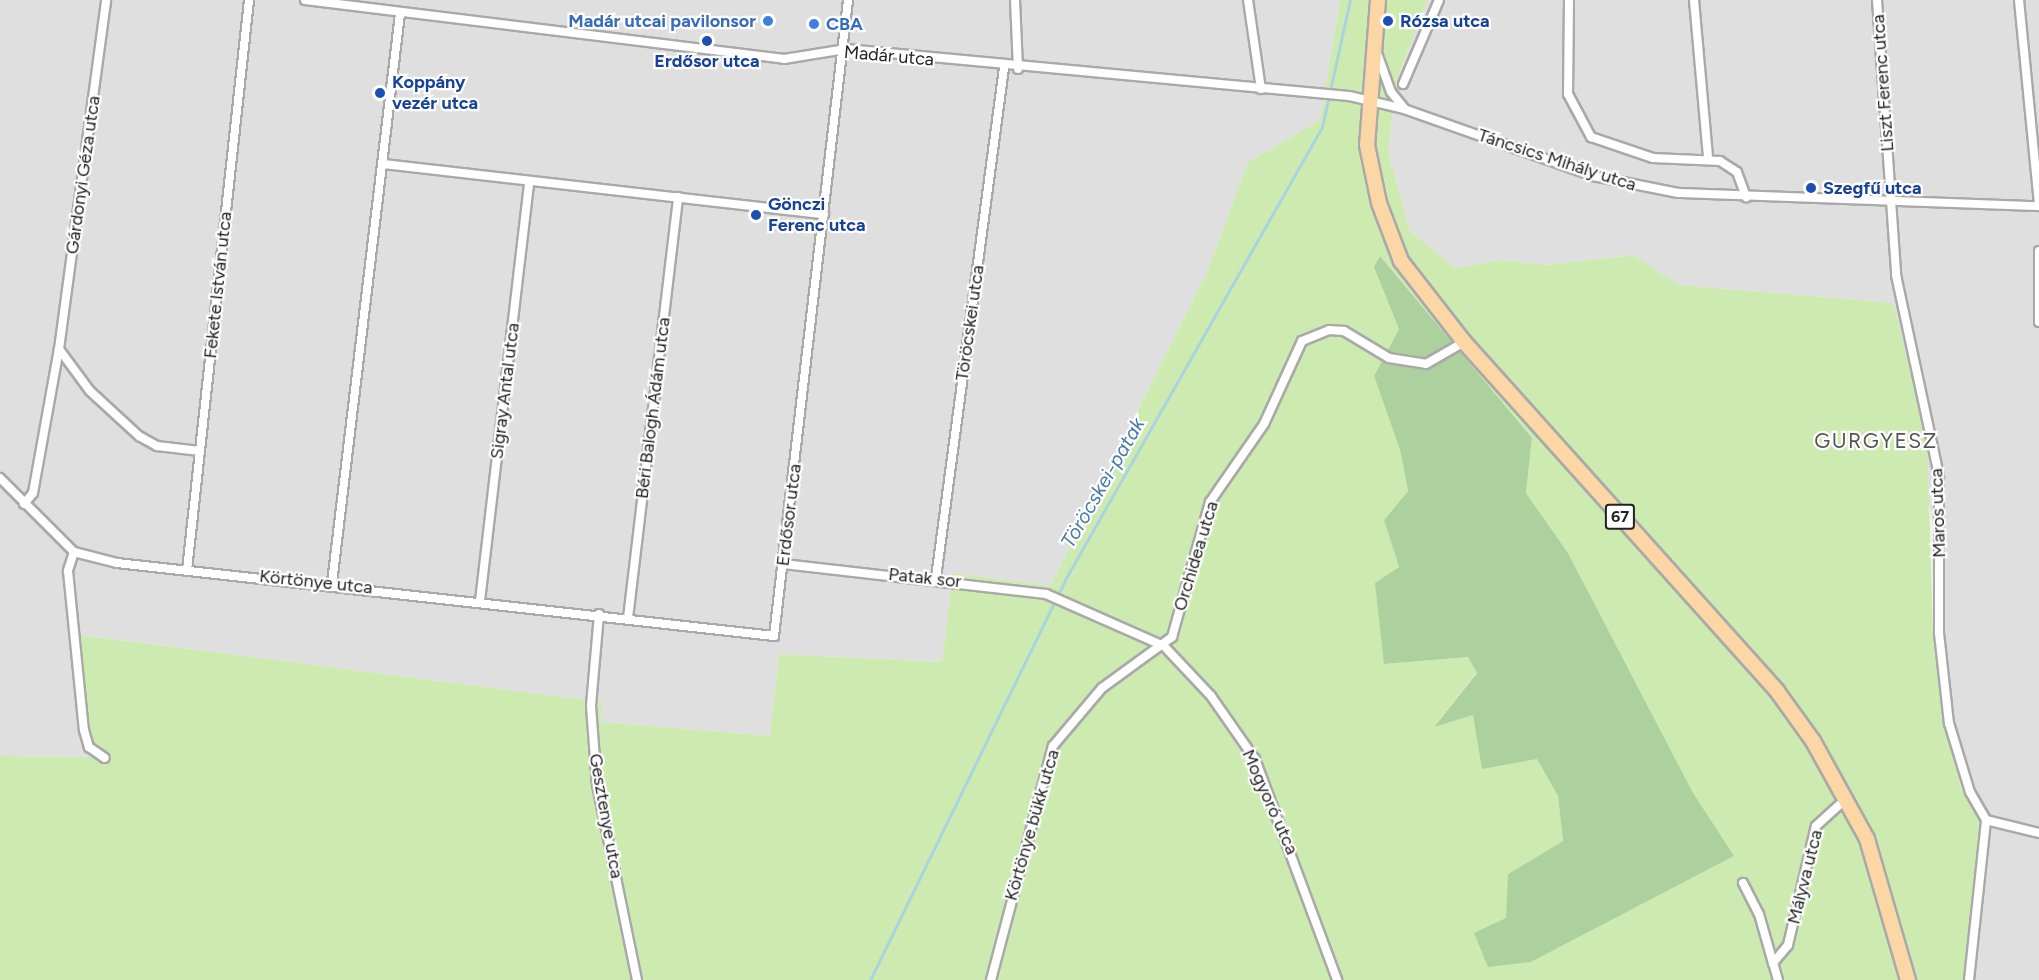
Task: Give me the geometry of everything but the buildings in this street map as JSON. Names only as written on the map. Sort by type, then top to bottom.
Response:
[{"type":"main road","name":"67","points":[[1378,0],[1367,99],[1371,166],[1393,242],[1430,303],[1777,691],[1847,797],[1888,896],[1908,980]]},
{"type":"street","name":"Gárdonyi Géza utca","points":[[24,504],[33,493],[59,349],[106,0]]},
{"type":"street","name":"Fekete István utca","points":[[187,570],[249,0]]},
{"type":"street","name":"Madár utca","points":[[305,0],[400,14],[784,59],[846,49],[1004,68],[1319,93],[1367,99]]},
{"type":"street","name":"Erdősor utca","points":[[774,636],[846,49],[848,0]]},
{"type":"street","points":[[1015,0],[1018,69]]},
{"type":"street","points":[[1248,0],[1261,89]]},
{"type":"street","points":[[1403,84],[1439,0]]},
{"type":"street","points":[[1569,0],[1568,94],[1591,137],[1617,150],[1653,158],[1708,158],[1737,172],[1746,197]]},
{"type":"street","points":[[1694,0],[1708,158]]},
{"type":"street","name":"Liszt Ferenc utca","points":[[1877,0],[1891,202]]},
{"type":"street","points":[[2019,0],[2039,205]]},
{"type":"street","points":[[333,584],[400,14]]},
{"type":"street","points":[[1373,37],[1383,76],[1404,109]]},
{"type":"street","name":"Töröcskei utca","points":[[936,578],[1004,68]]},
{"type":"street","name":"Táncsics Mihály utca","points":[[1367,99],[1404,109],[1593,176],[1678,193],[1891,202],[2039,205]]},
{"type":"street","points":[[383,164],[824,214]]},
{"type":"street","name":"Sigray Antal utca","points":[[480,601],[529,180]]},
{"type":"street","name":"Béri Balogh Ádám utca","points":[[628,618],[678,197]]},
{"type":"street","name":"Maros utca","points":[[1891,202],[1896,275],[1938,476],[1939,633],[1949,723],[1970,792],[1986,820]]},
{"type":"street","points":[[2039,251],[2039,322]]},
{"type":"street","name":"Orchidea utca","points":[[1164,646],[1176,626],[1210,502],[1264,424],[1302,341],[1329,330],[1344,331],[1389,358],[1426,364],[1464,342]]},
{"type":"street","points":[[59,349],[90,391],[139,436],[157,446],[200,451]]},
{"type":"street","points":[[0,478],[74,552],[68,571],[84,730],[89,747],[105,758]]},
{"type":"street","name":"Körtönye utca","points":[[74,552],[117,563],[333,584],[774,636]]},
{"type":"street","name":"Patak sor","points":[[783,564],[936,578],[1046,594],[1164,646]]},
{"type":"street","name":"Gesztenye utca","points":[[599,614],[591,706],[597,785],[637,980]]},
{"type":"street","name":"Körtönye bükk utca","points":[[991,980],[1053,746],[1102,688],[1164,646]]},
{"type":"street","name":"Mogyoró utca","points":[[1164,646],[1211,696],[1255,759],[1337,980]]},
{"type":"street","name":"Mályva utca","points":[[1773,963],[1788,945],[1816,826],[1847,797]]},
{"type":"street","points":[[1969,980],[1986,820],[2039,833]]},
{"type":"street","name":"Mályva utca","points":[[1743,883],[1778,980]]},
{"type":"shaded area","points":[[0,0],[1340,0],[1320,120],[1248,162],[1209,267],[1050,586],[953,573],[942,662],[779,654],[770,736],[601,722],[602,702],[81,635],[92,757],[0,756]]},
{"type":"shaded area","points":[[1427,0],[2039,0],[2039,980],[1964,980],[1982,823],[1962,791],[1944,726],[1933,632],[1934,531],[1893,303],[1679,285],[1632,255],[1545,265],[1503,260],[1455,268],[1410,231],[1388,152],[1397,79]]},
{"type":"green space","points":[[1340,0],[1427,0],[1397,79],[1388,152],[1410,231],[1455,268],[1503,260],[1545,265],[1633,255],[1679,285],[1893,303],[1927,437],[1933,632],[1944,726],[1962,791],[1982,823],[1964,980],[0,980],[0,756],[92,757],[80,635],[602,702],[601,722],[770,736],[779,654],[942,662],[953,573],[1050,586],[1209,267],[1248,162],[1320,120]],"holes":[[[1380,256],[1532,438],[1526,493],[1568,553],[1692,791],[1734,856],[1531,962],[1508,874],[1563,841],[1558,796],[1537,759],[1473,715],[1435,725],[1477,672],[1468,657],[1384,664],[1399,567],[1384,520],[1408,491],[1400,450],[1374,376],[1399,329]]]},
{"type":"green space","points":[[1380,256],[1532,438],[1526,493],[1568,553],[1692,791],[1734,856],[1531,962],[1488,967],[1474,933],[1506,918],[1508,874],[1563,841],[1558,796],[1537,759],[1482,769],[1473,715],[1434,727],[1477,673],[1468,657],[1384,664],[1375,583],[1399,567],[1384,520],[1408,491],[1400,450],[1374,376],[1399,329],[1374,267]]},
{"type":"waterway","name":"Töröcskei-patak","points":[[870,980],[1066,578],[1322,127],[1350,0]]},
{"type":"place","name":"Madár utcai pavilonsor","points":[[768,21]]},
{"type":"place","name":"Rózsa utca","points":[[1388,21]]},
{"type":"place","name":"CBA","points":[[814,24]]},
{"type":"place","name":"Erdősor utca","points":[[707,41]]},
{"type":"place","name":"Koppány vezér utca","points":[[380,93]]},
{"type":"place","name":"Szegfű utca","points":[[1811,188]]},
{"type":"place","name":"Gönczi Ferenc utca","points":[[756,215]]},
{"type":"district","name":"GURGYESZ","points":[[1876,441]]}]
